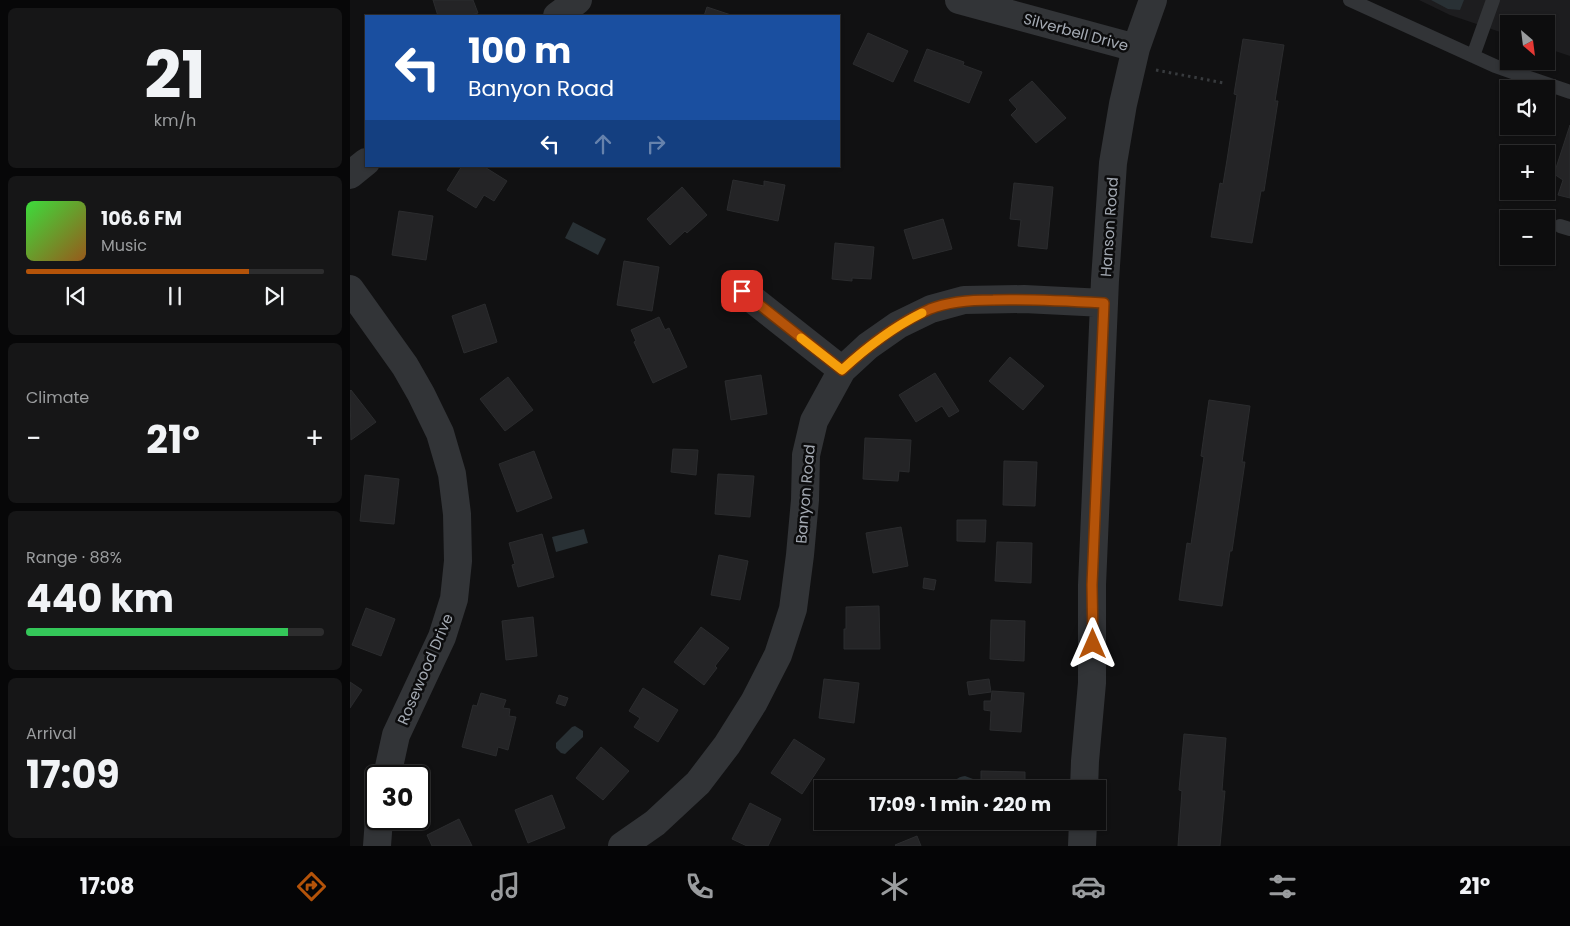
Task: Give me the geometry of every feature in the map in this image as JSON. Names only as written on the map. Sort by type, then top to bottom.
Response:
[{"type":"street","points":[[558,15],[578,0]]},
{"type":"street","name":"Silverbell Drive","points":[[959,0],[1142,59]]},
{"type":"street","name":"Hanson Road","points":[[1084,780],[1092,683],[1092,585],[1104,303],[1113,163],[1124,104],[1142,59],[1153,0]]},
{"type":"street","points":[[350,175],[365,163]]},
{"type":"street","name":"Rosewood Drive","points":[[350,289],[405,366],[440,433],[450,466],[457,514],[458,562],[454,599],[442,637],[396,735],[389,765]]},
{"type":"street","points":[[742,291],[842,370]]},
{"type":"street","name":"Banyon Road","points":[[622,846],[655,822],[698,783],[727,745],[750,709],[778,655],[793,609],[805,500],[806,454],[814,421],[842,370],[868,346],[898,325],[931,308],[964,300],[1024,299],[1104,303]]},
{"type":"street","points":[[377,846],[378,830]]},
{"type":"street","points":[[1082,846],[1083,830]]},
{"type":"lane","points":[[1350,0],[1494,66],[1570,92]]},
{"type":"lane","points":[[1473,56],[1493,0]]},
{"type":"path","points":[[1142,59],[1224,83]]},
{"type":"shaded area","points":[[1419,0],[1570,0],[1570,56],[1555,51],[1555,15],[1500,15],[1500,32],[1450,15]]},
{"type":"shaded area","points":[[1431,0],[1464,0],[1460,10],[1448,9]]},
{"type":"shaded area","points":[[573,222],[606,239],[598,255],[565,238]]},
{"type":"shaded area","points":[[584,529],[588,543],[556,552],[552,537]]},
{"type":"shaded area","points":[[575,726],[583,731],[583,737],[565,754],[561,753],[556,748],[556,743]]},
{"type":"shaded area","points":[[965,776],[973,780],[956,780]]},
{"type":"building","points":[[433,0],[473,0],[478,13],[471,15],[438,15]]},
{"type":"building","points":[[707,7],[731,15],[704,15]]},
{"type":"building","points":[[868,33],[908,51],[893,82],[853,64]]},
{"type":"building","points":[[1243,39],[1284,45],[1275,101],[1278,101],[1264,191],[1261,191],[1252,243],[1211,237],[1220,183],[1223,184],[1227,160],[1237,95],[1234,94]]},
{"type":"building","points":[[927,49],[964,62],[963,65],[982,72],[969,103],[914,81]]},
{"type":"building","points":[[1032,81],[1066,118],[1036,143],[1011,115],[1017,109],[1009,100]]},
{"type":"building","points":[[1570,125],[1570,198],[1558,195],[1563,180],[1555,175]]},
{"type":"building","points":[[461,167],[485,167],[507,181],[494,201],[484,195],[476,208],[447,190]]},
{"type":"building","points":[[733,180],[764,186],[764,181],[785,185],[778,221],[727,210]]},
{"type":"building","points":[[1014,183],[1053,187],[1047,249],[1018,246],[1021,220],[1010,219]]},
{"type":"building","points":[[682,187],[707,215],[670,245],[647,219]]},
{"type":"building","points":[[399,211],[433,216],[426,260],[392,255]]},
{"type":"building","points":[[943,219],[952,249],[913,259],[904,230]]},
{"type":"building","points":[[835,243],[874,247],[871,279],[852,278],[852,281],[832,279]]},
{"type":"building","points":[[624,261],[659,267],[652,311],[617,305]]},
{"type":"building","points":[[485,304],[497,342],[464,353],[452,316]]},
{"type":"building","points":[[659,317],[665,330],[669,328],[687,367],[653,383],[634,342],[636,341],[631,330]]},
{"type":"building","points":[[1010,357],[1044,386],[1023,410],[989,381]]},
{"type":"building","points":[[935,373],[959,411],[949,417],[942,406],[916,422],[899,395]]},
{"type":"building","points":[[761,375],[767,414],[731,420],[725,381]]},
{"type":"building","points":[[508,377],[533,410],[505,431],[480,399]]},
{"type":"building","points":[[350,391],[376,422],[351,440]]},
{"type":"building","points":[[1209,400],[1250,406],[1242,462],[1245,462],[1222,606],[1179,600],[1187,543],[1191,544],[1204,457],[1201,456]]},
{"type":"building","points":[[865,438],[911,440],[909,472],[899,471],[898,481],[863,479]]},
{"type":"building","points":[[673,449],[698,450],[696,475],[671,472]]},
{"type":"building","points":[[534,451],[552,498],[517,512],[499,464]]},
{"type":"building","points":[[1004,461],[1037,462],[1035,506],[1003,505]]},
{"type":"building","points":[[718,474],[754,476],[750,517],[715,514]]},
{"type":"building","points":[[365,475],[399,479],[394,524],[360,521]]},
{"type":"building","points":[[957,520],[986,520],[985,542],[957,541]]},
{"type":"building","points":[[901,527],[908,566],[873,573],[866,533]]},
{"type":"building","points":[[542,534],[554,577],[518,587],[512,565],[515,564],[509,543]]},
{"type":"building","points":[[997,542],[1032,543],[1031,583],[995,581]]},
{"type":"building","points":[[719,555],[748,561],[740,600],[711,595]]},
{"type":"building","points":[[924,578],[936,580],[934,590],[923,588]]},
{"type":"building","points":[[879,606],[880,649],[844,649],[846,607]]},
{"type":"building","points":[[366,608],[395,619],[381,656],[352,645]]},
{"type":"building","points":[[533,617],[537,656],[506,660],[502,621]]},
{"type":"building","points":[[991,620],[1025,621],[1024,661],[990,659]]},
{"type":"building","points":[[701,627],[729,648],[715,666],[717,668],[704,685],[674,662]]},
{"type":"building","points":[[824,679],[859,683],[854,723],[819,718]]},
{"type":"building","points":[[989,679],[991,692],[969,695],[967,682]]},
{"type":"building","points":[[350,682],[362,690],[350,708]]},
{"type":"building","points":[[643,688],[678,710],[658,742],[634,727],[640,718],[629,711]]},
{"type":"building","points":[[992,691],[1024,693],[1021,732],[990,730],[991,711],[984,710],[984,701],[991,701]]},
{"type":"building","points":[[481,693],[506,700],[503,708],[510,709],[509,716],[516,717],[508,750],[498,747],[496,756],[462,747],[473,705],[477,706]]},
{"type":"building","points":[[559,695],[568,698],[565,706],[556,703]]},
{"type":"building","points":[[1184,734],[1226,738],[1222,791],[1225,791],[1220,846],[1178,846],[1182,791],[1179,790]]},
{"type":"building","points":[[794,739],[825,759],[802,794],[771,773]]},
{"type":"building","points":[[601,747],[629,771],[603,800],[576,778]]},
{"type":"building","points":[[981,771],[1025,772],[1025,780],[981,780]]},
{"type":"building","points":[[552,795],[565,828],[528,843],[515,810]]},
{"type":"building","points":[[750,803],[781,819],[768,846],[747,846],[732,839]]},
{"type":"building","points":[[459,819],[472,846],[432,846],[427,835]]},
{"type":"building","points":[[917,836],[921,846],[895,845]]},
{"type":"slow traffic","points":[[801,338],[842,370],[868,346],[898,325],[922,313]]},
{"type":"route","points":[[742,291],[842,370],[868,346],[898,325],[931,308],[964,300],[1024,299],[1104,303],[1092,585],[1093,644]]}]
